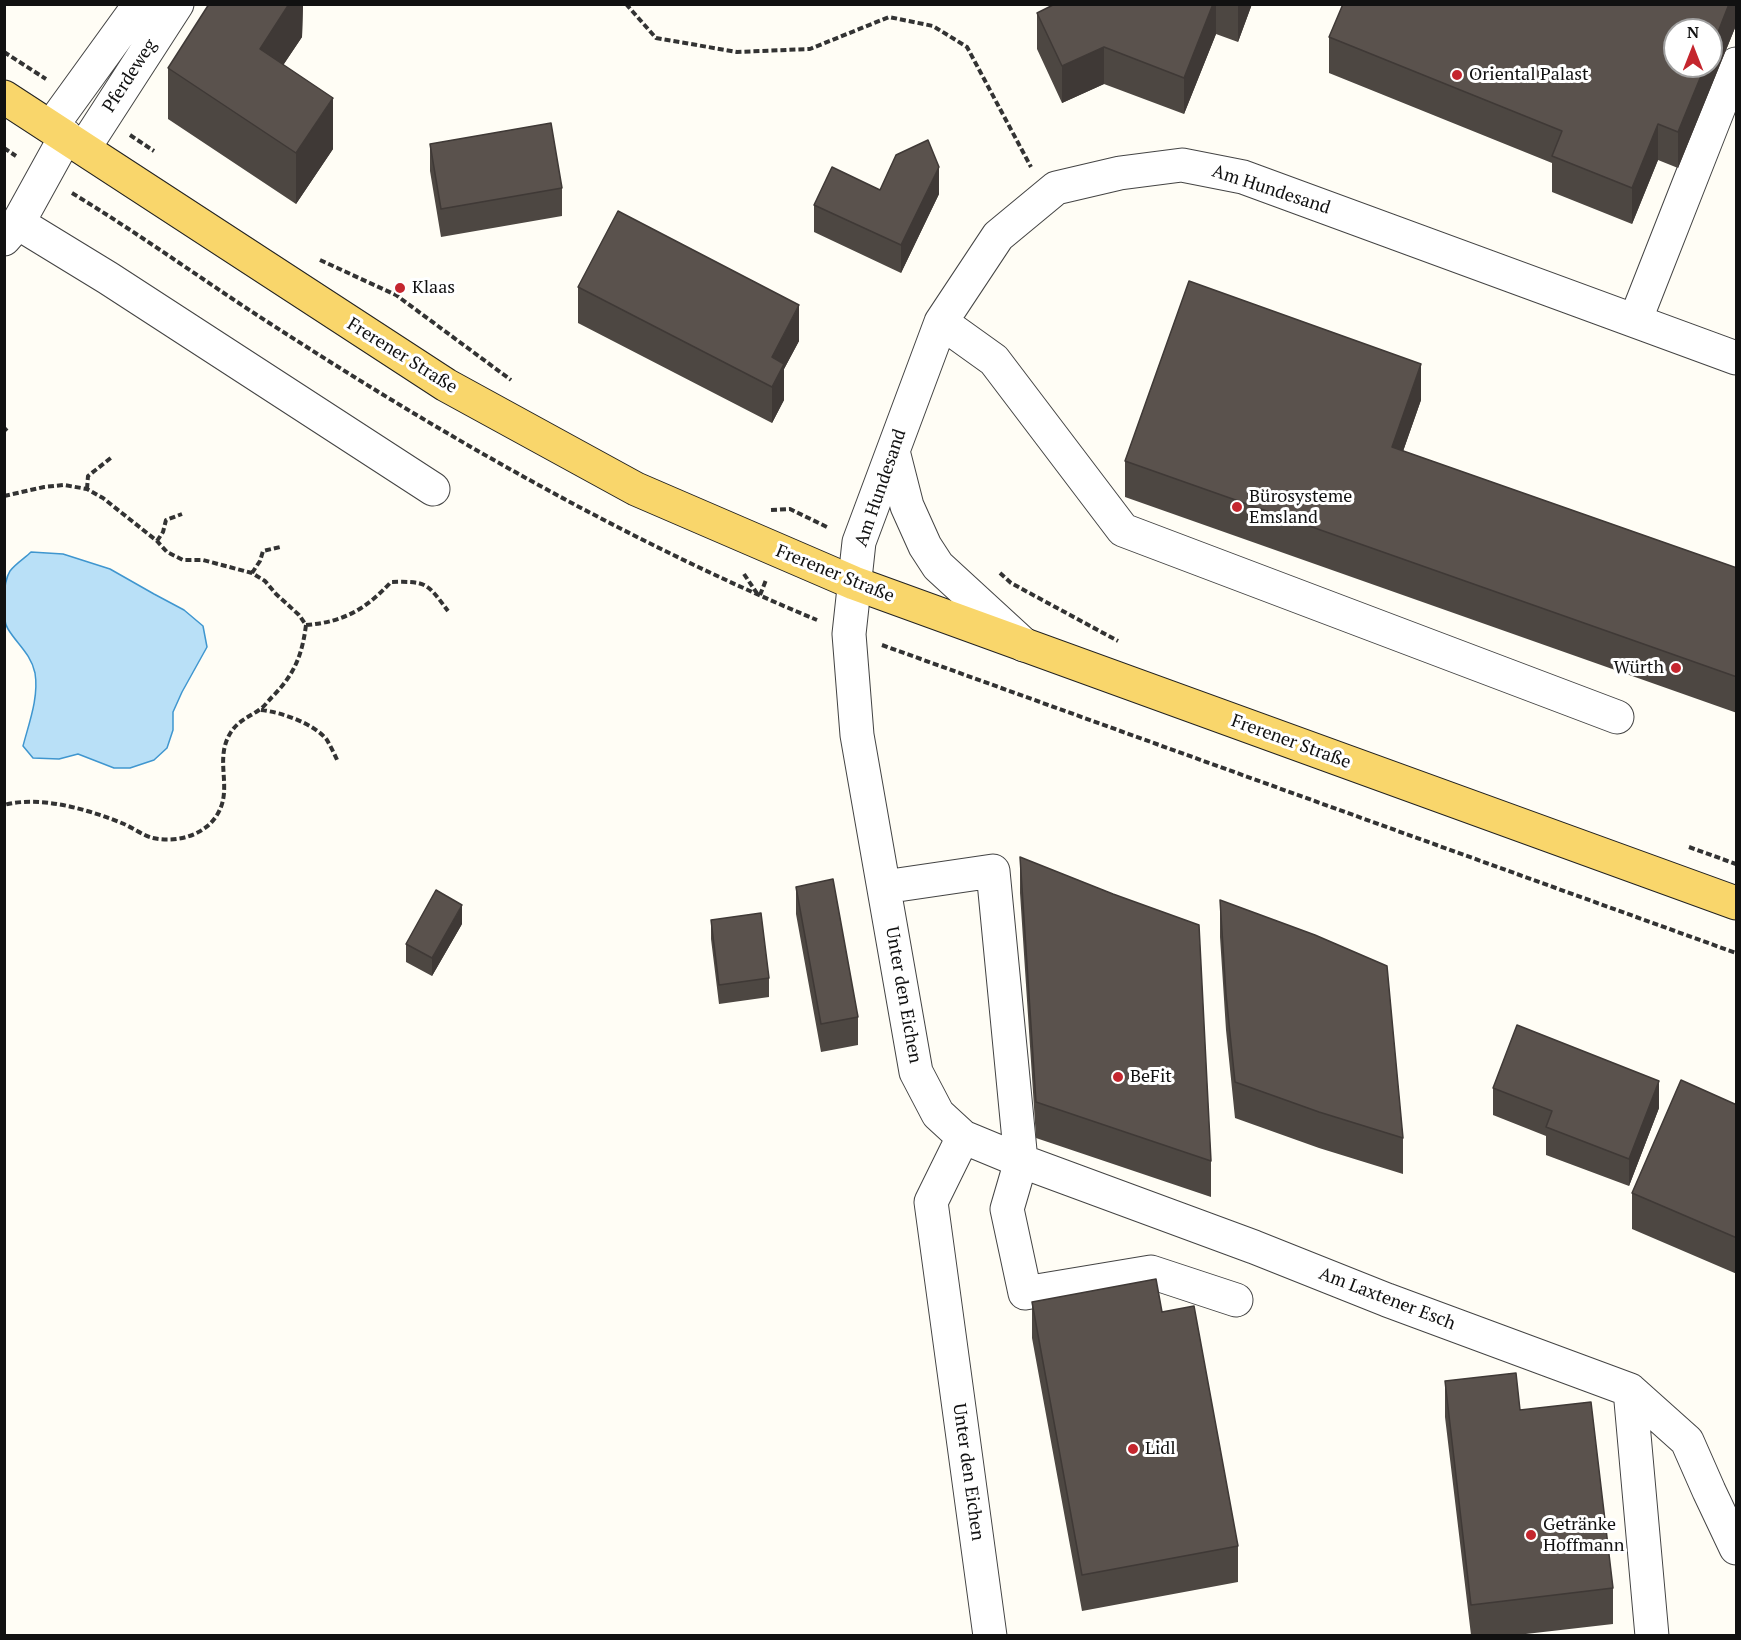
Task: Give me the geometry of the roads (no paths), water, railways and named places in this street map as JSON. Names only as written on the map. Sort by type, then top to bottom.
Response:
[{"type":"main road","name":"Frerener Straße","points":[[4,97],[446,385],[636,489],[854,583],[1737,903]]},
{"type":"street","name":"Pferdeweg","points":[[67,137],[73,96],[140,4]]},
{"type":"street","name":"Pferdeweg","points":[[67,137],[104,117],[177,4]]},
{"type":"street","points":[[1635,321],[1737,64]]},
{"type":"street","points":[[67,137],[11,231],[117,284],[433,489]]},
{"type":"street","name":"Am Hundesand","points":[[854,583],[859,542],[941,322],[998,236],[1056,188],[1120,173],[1182,165],[1243,177],[1737,358]]},
{"type":"street","points":[[941,322],[994,360],[1123,530],[1617,717]]},
{"type":"street","points":[[893,451],[907,506],[938,567],[1024,645]]},
{"type":"street","name":"Unter den Eichen","points":[[854,583],[849,634],[857,735],[916,1072],[938,1114],[963,1137],[932,1202],[990,1635]]},
{"type":"street","points":[[884,887],[993,871],[1021,1161],[1007,1209],[1025,1293],[1151,1272],[1236,1300]]},
{"type":"street","name":"Am Laxtener Esch","points":[[963,1137],[1387,1300],[1630,1390],[1688,1441],[1737,1548]]},
{"type":"street","points":[[1630,1390],[1652,1635]]},
{"type":"water","points":[[31,552],[63,554],[110,569],[184,610],[203,626],[207,647],[173,712],[173,730],[167,748],[154,760],[130,768],[114,768],[78,754],[59,759],[33,758],[23,746],[35,701],[35,673],[27,655],[8,629],[4,617],[4,600],[10,571]]},
{"type":"place","name":"Oriental Palast","points":[[1457,75]]},
{"type":"place","name":"Klaas","points":[[400,288]]},
{"type":"place","name":"Bürosysteme Emsland","points":[[1237,507]]},
{"type":"place","name":"Würth","points":[[1676,668]]},
{"type":"place","name":"BeFit","points":[[1118,1077]]},
{"type":"place","name":"Lidl","points":[[1133,1449]]},
{"type":"place","name":"Getränke Hoffmann","points":[[1531,1535]]}]
